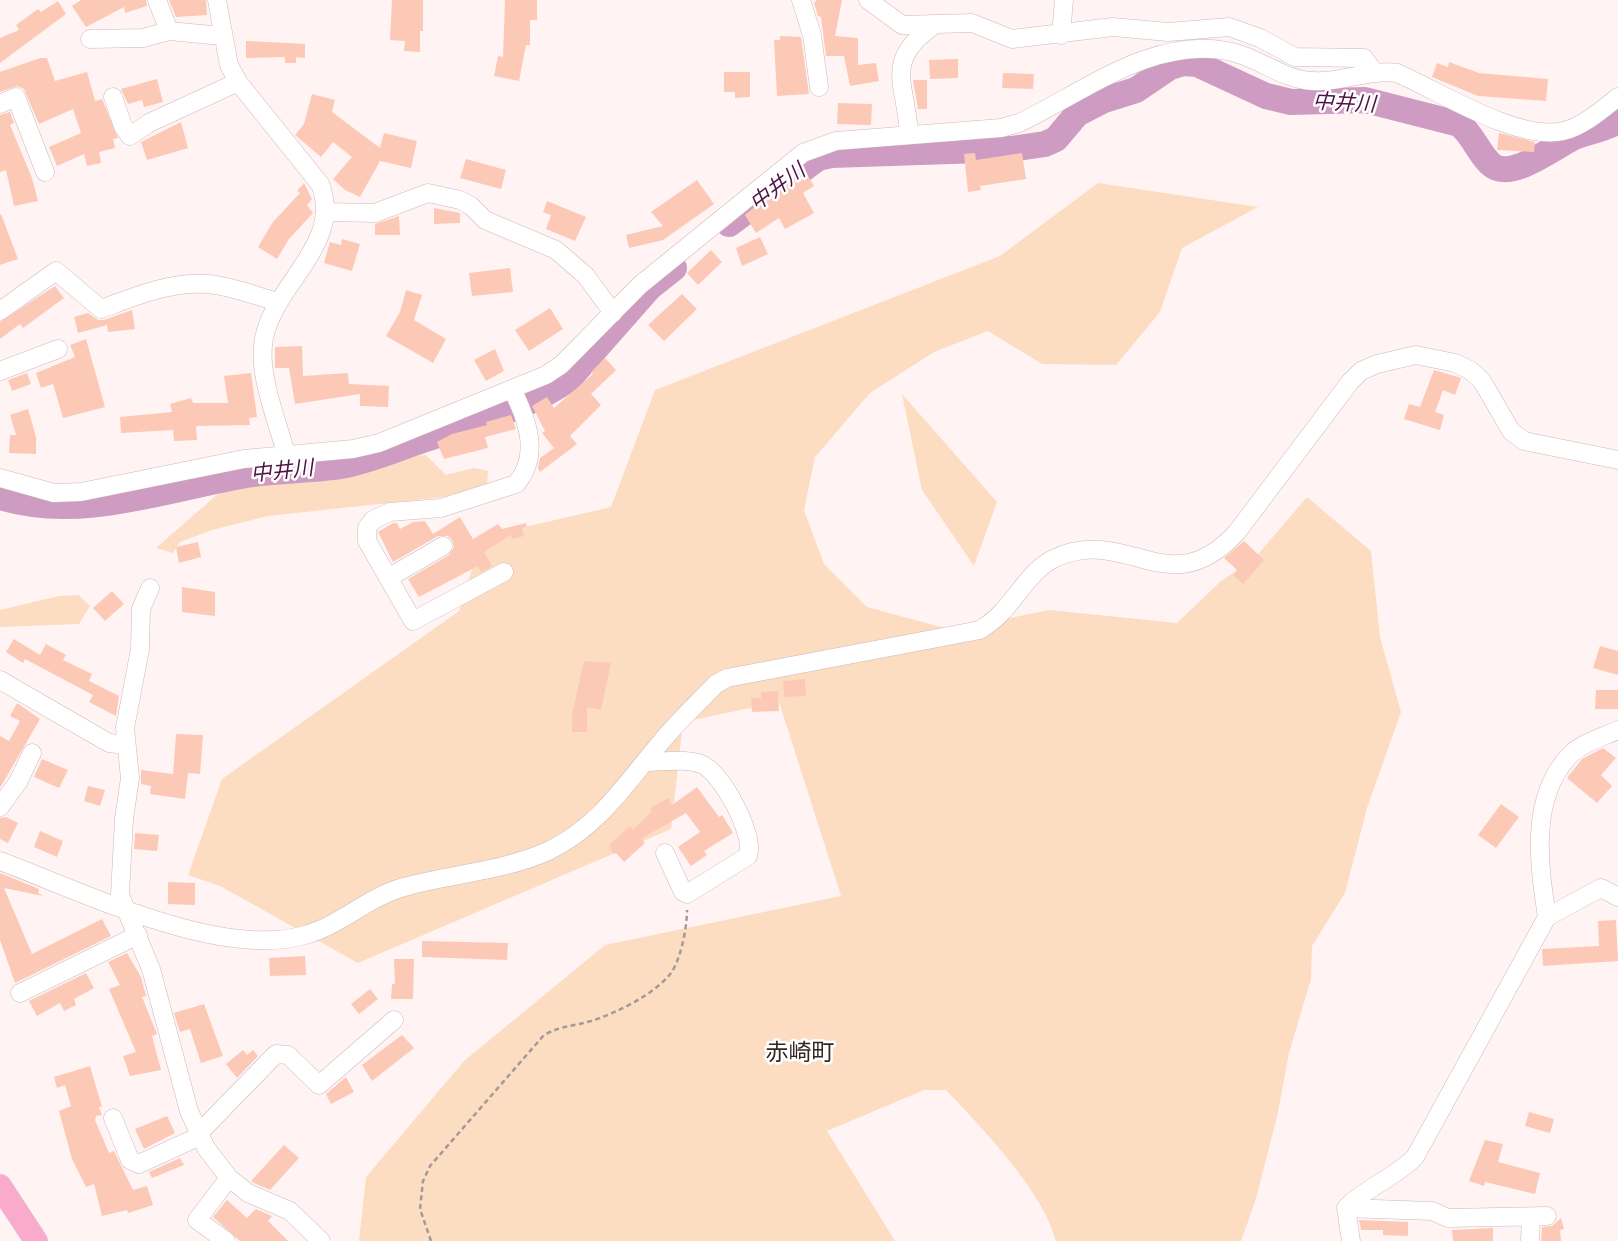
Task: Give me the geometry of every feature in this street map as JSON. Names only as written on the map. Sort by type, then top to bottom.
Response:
[{"type":"main road","points":[[0,1186],[7,1210],[36,1241]]},
{"type":"street","points":[[157,0],[169,31]]},
{"type":"street","points":[[217,0],[229,65],[239,82],[320,184],[327,212],[324,229],[278,302],[265,335],[262,352],[286,454]]},
{"type":"street","points":[[801,0],[812,35],[819,87]]},
{"type":"street","points":[[1060,35],[1065,0]]},
{"type":"street","points":[[875,3],[902,25],[972,23],[1012,39],[1113,27],[1168,32],[1229,27],[1260,37],[1295,57],[1364,58],[1374,72]]},
{"type":"street","points":[[909,135],[908,116],[899,82],[910,44],[933,26]]},
{"type":"street","points":[[90,39],[143,38],[169,31],[222,36]]},
{"type":"street","points":[[0,478],[54,493],[81,492],[286,454],[353,450],[380,443],[513,392],[561,365],[640,285],[803,153],[836,141],[1001,128],[1019,123],[1137,62],[1191,49],[1232,51],[1311,81],[1374,72],[1397,72],[1520,128],[1544,132],[1563,132],[1616,103]]},
{"type":"street","points":[[113,97],[123,126],[130,136],[165,116],[239,82]]},
{"type":"street","points":[[0,104],[16,97],[45,172]]},
{"type":"street","points":[[327,212],[375,213],[428,193],[460,200],[471,206],[485,220],[556,250],[586,276],[613,313]]},
{"type":"street","points":[[0,311],[56,271],[101,309],[161,288],[189,284],[211,284],[278,302]]},
{"type":"street","points":[[0,371],[58,349]]},
{"type":"street","points":[[0,861],[127,908],[223,938],[251,941],[303,936],[325,928],[387,892],[547,851],[576,836],[594,822],[698,703],[727,678],[980,630],[1000,615],[1032,574],[1052,560],[1103,548],[1162,564],[1203,561],[1222,548],[1237,532],[1350,382],[1361,372],[1377,364],[1416,355],[1455,363],[1482,381],[1511,431],[1524,441],[1618,460]]},
{"type":"street","points":[[504,572],[413,621],[367,541],[367,528],[373,520],[390,512],[464,502],[516,484],[524,470],[530,445],[523,413],[513,392]]},
{"type":"street","points":[[388,578],[443,546]]},
{"type":"street","points":[[150,588],[141,609],[141,649],[125,728],[131,778],[124,819],[120,895],[138,935],[200,1134],[215,1162],[248,1193],[290,1211],[321,1241]]},
{"type":"street","points":[[0,680],[109,743],[126,745]]},
{"type":"street","points":[[1548,917],[1542,883],[1540,829],[1552,779],[1570,754],[1618,730]]},
{"type":"street","points":[[0,807],[18,782],[32,753]]},
{"type":"street","points":[[646,762],[687,761],[710,768],[722,782],[751,839],[748,856],[687,894],[683,892],[665,853]]},
{"type":"street","points":[[1346,1208],[1360,1193],[1404,1168],[1415,1157],[1548,917],[1601,888],[1618,897]]},
{"type":"street","points":[[20,993],[138,935]]},
{"type":"street","points":[[113,1118],[130,1160],[139,1164],[200,1134],[276,1054],[288,1055],[319,1085],[394,1020]]},
{"type":"street","points":[[226,1241],[197,1220],[229,1178]]},
{"type":"street","points":[[1346,1208],[1432,1211],[1448,1218],[1539,1217],[1530,1241]]},
{"type":"street","points":[[1346,1208],[1351,1241]]},
{"type":"path","points":[[431,1241],[420,1209],[420,1199],[423,1181],[437,1156],[544,1035],[556,1028],[590,1021],[619,1009],[670,975],[687,918],[687,894]]},
{"type":"shaded area","points":[[1098,183],[1258,207],[1182,248],[1160,312],[1116,365],[1042,364],[988,331],[934,352],[870,393],[815,457],[804,510],[824,564],[867,607],[952,630],[1049,610],[1177,623],[1221,581],[1253,560],[1307,497],[1371,551],[1380,637],[1401,712],[1367,808],[1345,893],[1312,946],[1311,979],[1289,1053],[1277,1117],[1255,1202],[1241,1241],[1056,1241],[1049,1222],[1025,1181],[993,1141],[946,1090],[924,1090],[827,1131],[895,1241],[359,1241],[366,1177],[464,1061],[605,945],[841,896],[779,702],[683,722],[671,829],[358,963],[220,886],[188,875],[222,779],[459,611],[482,537],[611,507],[655,390],[1000,256]]},
{"type":"shaded area","points":[[902,394],[997,502],[974,566],[922,490]]},
{"type":"shaded area","points":[[426,455],[446,475],[474,468],[488,471],[487,484],[444,497],[268,516],[212,530],[180,542],[173,553],[156,548],[228,485],[373,468],[403,457]]},
{"type":"shaded area","points":[[79,595],[90,606],[79,624],[0,627],[0,610],[59,596]]},
{"type":"building","points":[[81,0],[146,0],[147,6],[125,13],[124,7],[86,27],[72,6]]},
{"type":"building","points":[[169,0],[206,0],[207,15],[176,17]]},
{"type":"building","points":[[392,0],[423,0],[420,52],[404,51],[405,41],[390,40]]},
{"type":"building","points":[[505,0],[537,0],[537,20],[530,20],[530,45],[526,45],[519,81],[494,76],[498,56],[503,57]]},
{"type":"building","points":[[817,0],[842,0],[835,36],[858,38],[858,65],[876,63],[879,81],[850,86],[844,56],[826,56],[821,17],[818,16],[814,3]]},
{"type":"building","points":[[58,1],[66,14],[0,63],[0,38],[19,30],[16,25],[38,9],[41,12]]},
{"type":"building","points":[[780,36],[801,37],[809,94],[777,96],[774,40],[780,40]]},
{"type":"building","points":[[246,41],[305,44],[305,58],[296,57],[296,63],[285,63],[285,57],[246,58]]},
{"type":"building","points":[[47,58],[55,81],[87,72],[95,101],[102,99],[118,138],[113,139],[115,148],[99,152],[101,163],[87,166],[84,154],[57,166],[49,147],[81,133],[73,109],[39,124],[24,89],[17,86],[0,92],[0,72]]},
{"type":"building","points":[[958,59],[958,78],[930,79],[929,60]]},
{"type":"building","points":[[1449,62],[1479,73],[1548,79],[1546,101],[1478,96],[1432,77],[1437,63],[1448,67]]},
{"type":"building","points":[[724,72],[750,72],[750,97],[735,98],[735,92],[724,92]]},
{"type":"building","points":[[1003,73],[1034,74],[1033,89],[1002,88]]},
{"type":"building","points":[[157,79],[163,102],[144,107],[142,100],[128,104],[121,89]]},
{"type":"building","points":[[913,80],[927,80],[927,109],[918,109]]},
{"type":"building","points":[[312,94],[335,100],[332,112],[380,148],[384,133],[417,141],[411,168],[380,161],[360,197],[345,190],[333,179],[352,157],[333,142],[321,157],[295,135],[304,124]]},
{"type":"building","points":[[838,103],[872,104],[871,125],[837,124]]},
{"type":"building","points":[[10,112],[14,123],[10,125],[32,178],[38,201],[14,206],[6,170],[0,172],[0,115]]},
{"type":"building","points":[[181,122],[188,148],[147,160],[141,142]]},
{"type":"building","points":[[1499,133],[1535,142],[1534,152],[1497,150]]},
{"type":"building","points":[[975,153],[976,160],[1022,153],[1026,179],[980,186],[981,190],[968,192],[964,154]]},
{"type":"building","points":[[466,159],[506,170],[501,189],[460,178]]},
{"type":"building","points":[[807,174],[814,186],[803,193],[814,213],[785,229],[779,218],[756,233],[745,215],[766,197]]},
{"type":"building","points":[[697,180],[714,204],[663,240],[629,248],[626,235],[663,226],[651,212]]},
{"type":"building","points":[[304,183],[312,199],[307,205],[313,213],[289,239],[277,259],[258,247],[273,222],[300,193],[297,191]]},
{"type":"building","points":[[547,201],[586,217],[575,241],[546,229],[551,215],[543,212]]},
{"type":"building","points":[[434,208],[460,213],[460,223],[434,224]]},
{"type":"building","points":[[0,215],[18,259],[0,265]]},
{"type":"building","points":[[399,216],[400,235],[375,235],[375,224]]},
{"type":"building","points":[[760,237],[768,254],[742,266],[736,248]]},
{"type":"building","points":[[342,239],[360,244],[352,271],[324,263],[330,242],[341,245]]},
{"type":"building","points":[[711,250],[722,262],[698,285],[687,273]]},
{"type":"building","points":[[510,268],[513,292],[472,296],[469,273]]},
{"type":"building","points":[[55,286],[64,298],[23,328],[20,324],[0,339],[0,322]]},
{"type":"building","points":[[406,290],[422,295],[414,320],[446,339],[433,363],[386,336],[400,312]]},
{"type":"building","points":[[682,294],[697,309],[664,341],[648,325]]},
{"type":"building","points":[[550,308],[563,329],[529,351],[515,330]]},
{"type":"building","points":[[132,310],[135,329],[108,332],[107,325],[78,333],[74,317],[88,313],[98,320],[104,320]]},
{"type":"building","points":[[86,339],[105,407],[63,418],[53,384],[41,388],[36,373],[75,357],[70,345]]},
{"type":"building","points":[[302,346],[303,376],[348,373],[349,384],[389,386],[388,407],[360,406],[360,394],[295,404],[289,368],[275,368],[275,347]]},
{"type":"building","points":[[495,349],[504,371],[486,381],[474,360]]},
{"type":"building","points":[[605,358],[616,370],[591,394],[601,405],[570,436],[577,444],[540,472],[540,458],[554,448],[542,433],[545,431],[532,406],[547,397],[554,408],[593,374],[591,372]]},
{"type":"building","points":[[1434,370],[1461,378],[1455,395],[1443,390],[1435,412],[1444,415],[1440,430],[1404,419],[1409,404],[1420,407]]},
{"type":"building","points":[[27,373],[31,384],[12,391],[8,380]]},
{"type":"building","points":[[251,373],[257,417],[249,418],[250,425],[196,426],[197,440],[174,441],[173,430],[121,433],[120,417],[172,412],[170,404],[191,398],[193,403],[228,403],[224,376]]},
{"type":"building","points":[[28,409],[36,437],[36,454],[9,453],[10,435],[16,435],[10,415]]},
{"type":"building","points":[[511,415],[516,429],[485,437],[488,448],[444,459],[437,442],[452,434],[487,425],[486,422]]},
{"type":"building","points":[[460,517],[473,539],[498,524],[502,529],[526,523],[527,526],[522,529],[524,536],[512,539],[511,535],[484,552],[492,566],[481,572],[478,566],[419,597],[408,579],[449,555],[454,547],[452,540],[448,536],[438,536],[393,562],[378,532],[393,523],[397,523],[400,529],[413,522],[425,521],[433,534]]},
{"type":"building","points":[[1244,541],[1264,560],[1243,584],[1233,575],[1237,570],[1224,558]]},
{"type":"building","points":[[198,542],[201,557],[179,563],[176,547]]},
{"type":"building","points":[[182,587],[215,592],[215,616],[182,612]]},
{"type":"building","points":[[112,591],[124,604],[105,621],[93,608]]},
{"type":"building","points":[[14,639],[40,655],[46,644],[66,655],[63,660],[92,674],[89,681],[119,696],[116,716],[89,702],[93,695],[25,659],[23,663],[6,652]]},
{"type":"building","points":[[1600,646],[1618,651],[1618,675],[1593,668]]},
{"type":"building","points":[[584,661],[611,663],[601,710],[587,707],[587,732],[572,732],[572,715]]},
{"type":"building","points":[[805,679],[806,696],[784,697],[783,681]]},
{"type":"building","points":[[1596,690],[1618,690],[1618,709],[1595,709]]},
{"type":"building","points":[[778,691],[779,711],[752,712],[751,698],[761,698],[761,692]]},
{"type":"building","points":[[17,703],[40,719],[0,788],[0,736],[9,741],[20,721],[10,716]]},
{"type":"building","points":[[176,734],[203,735],[200,774],[188,773],[185,799],[150,794],[151,786],[141,784],[141,770],[173,774]]},
{"type":"building","points":[[1603,748],[1616,758],[1601,775],[1612,786],[1597,803],[1567,778],[1582,759]]},
{"type":"building","points":[[42,759],[68,770],[59,788],[34,777]]},
{"type":"building","points":[[88,786],[105,790],[100,806],[84,801]]},
{"type":"building","points":[[697,787],[719,817],[722,815],[733,833],[704,851],[707,855],[691,866],[678,847],[700,832],[686,813],[641,839],[645,843],[624,862],[616,853],[613,854],[609,845],[630,826],[633,830],[652,811],[650,808],[668,798],[672,805]]},
{"type":"building","points":[[1501,804],[1519,817],[1496,848],[1478,835]]},
{"type":"building","points":[[6,817],[18,823],[8,843],[0,839],[0,818]]},
{"type":"building","points":[[40,831],[63,841],[57,857],[34,847]]},
{"type":"building","points":[[135,833],[159,835],[157,851],[134,849]]},
{"type":"building","points":[[0,873],[39,889],[38,893],[43,896],[4,888],[32,954],[102,919],[111,936],[15,983],[0,940]]},
{"type":"building","points":[[168,882],[195,883],[195,905],[168,904]]},
{"type":"building","points":[[1616,920],[1618,961],[1543,966],[1542,949],[1599,946],[1598,921]]},
{"type":"building","points":[[422,941],[508,943],[507,960],[422,957]]},
{"type":"building","points":[[127,953],[141,977],[146,996],[142,997],[157,1034],[152,1036],[161,1070],[130,1076],[123,1056],[136,1052],[109,989],[120,985],[108,962]]},
{"type":"building","points":[[305,956],[306,975],[270,976],[269,958]]},
{"type":"building","points":[[394,959],[414,959],[413,999],[391,999],[392,984],[395,984]]},
{"type":"building","points":[[86,973],[94,988],[74,999],[76,1005],[64,1011],[60,1003],[37,1016],[29,1001]]},
{"type":"building","points":[[370,989],[378,999],[359,1014],[351,1004]]},
{"type":"building","points":[[204,1004],[223,1056],[201,1063],[190,1029],[180,1032],[174,1013]]},
{"type":"building","points":[[402,1035],[414,1048],[372,1081],[362,1065]]},
{"type":"building","points":[[243,1050],[247,1055],[253,1050],[258,1056],[237,1078],[226,1064]]},
{"type":"building","points":[[90,1066],[102,1107],[99,1107],[102,1115],[96,1116],[95,1120],[109,1153],[114,1151],[133,1190],[147,1186],[153,1205],[128,1213],[127,1210],[102,1216],[94,1184],[86,1187],[72,1159],[59,1111],[71,1106],[65,1085],[57,1088],[54,1077]]},
{"type":"building","points":[[346,1077],[354,1092],[331,1104],[326,1094]]},
{"type":"building","points":[[1529,1112],[1554,1119],[1550,1133],[1525,1126]]},
{"type":"building","points":[[167,1116],[175,1133],[144,1149],[135,1129]]},
{"type":"building","points":[[1485,1140],[1503,1144],[1498,1162],[1540,1173],[1535,1194],[1485,1182],[1484,1186],[1469,1181]]},
{"type":"building","points":[[284,1145],[299,1158],[270,1190],[251,1181]]},
{"type":"building","points":[[180,1158],[184,1165],[152,1178],[149,1172]]},
{"type":"building","points":[[227,1200],[247,1218],[256,1209],[272,1216],[268,1221],[288,1241],[240,1241],[213,1217]]},
{"type":"building","points":[[1561,1218],[1564,1229],[1560,1230],[1561,1241],[1541,1241],[1542,1227],[1552,1226]]},
{"type":"building","points":[[1359,1220],[1408,1222],[1408,1236],[1383,1235],[1383,1230],[1361,1230]]},
{"type":"building","points":[[1493,1228],[1493,1241],[1453,1241],[1452,1230]]},
{"type":"waterway","name":"中井川","points":[[729,224],[818,158],[831,155],[1011,149],[1045,144],[1056,139],[1077,114],[1104,100],[1136,90],[1170,67],[1183,63],[1197,64],[1266,96],[1291,102],[1365,100],[1459,124],[1488,162],[1502,169],[1524,165],[1577,136],[1618,121]]},
{"type":"waterway","name":"中井川","points":[[0,497],[30,504],[92,505],[246,475],[317,469],[362,461],[498,414],[553,390],[569,379],[650,287],[674,268]]},
{"type":"district","name":"赤崎町","points":[[800,1054]]}]
